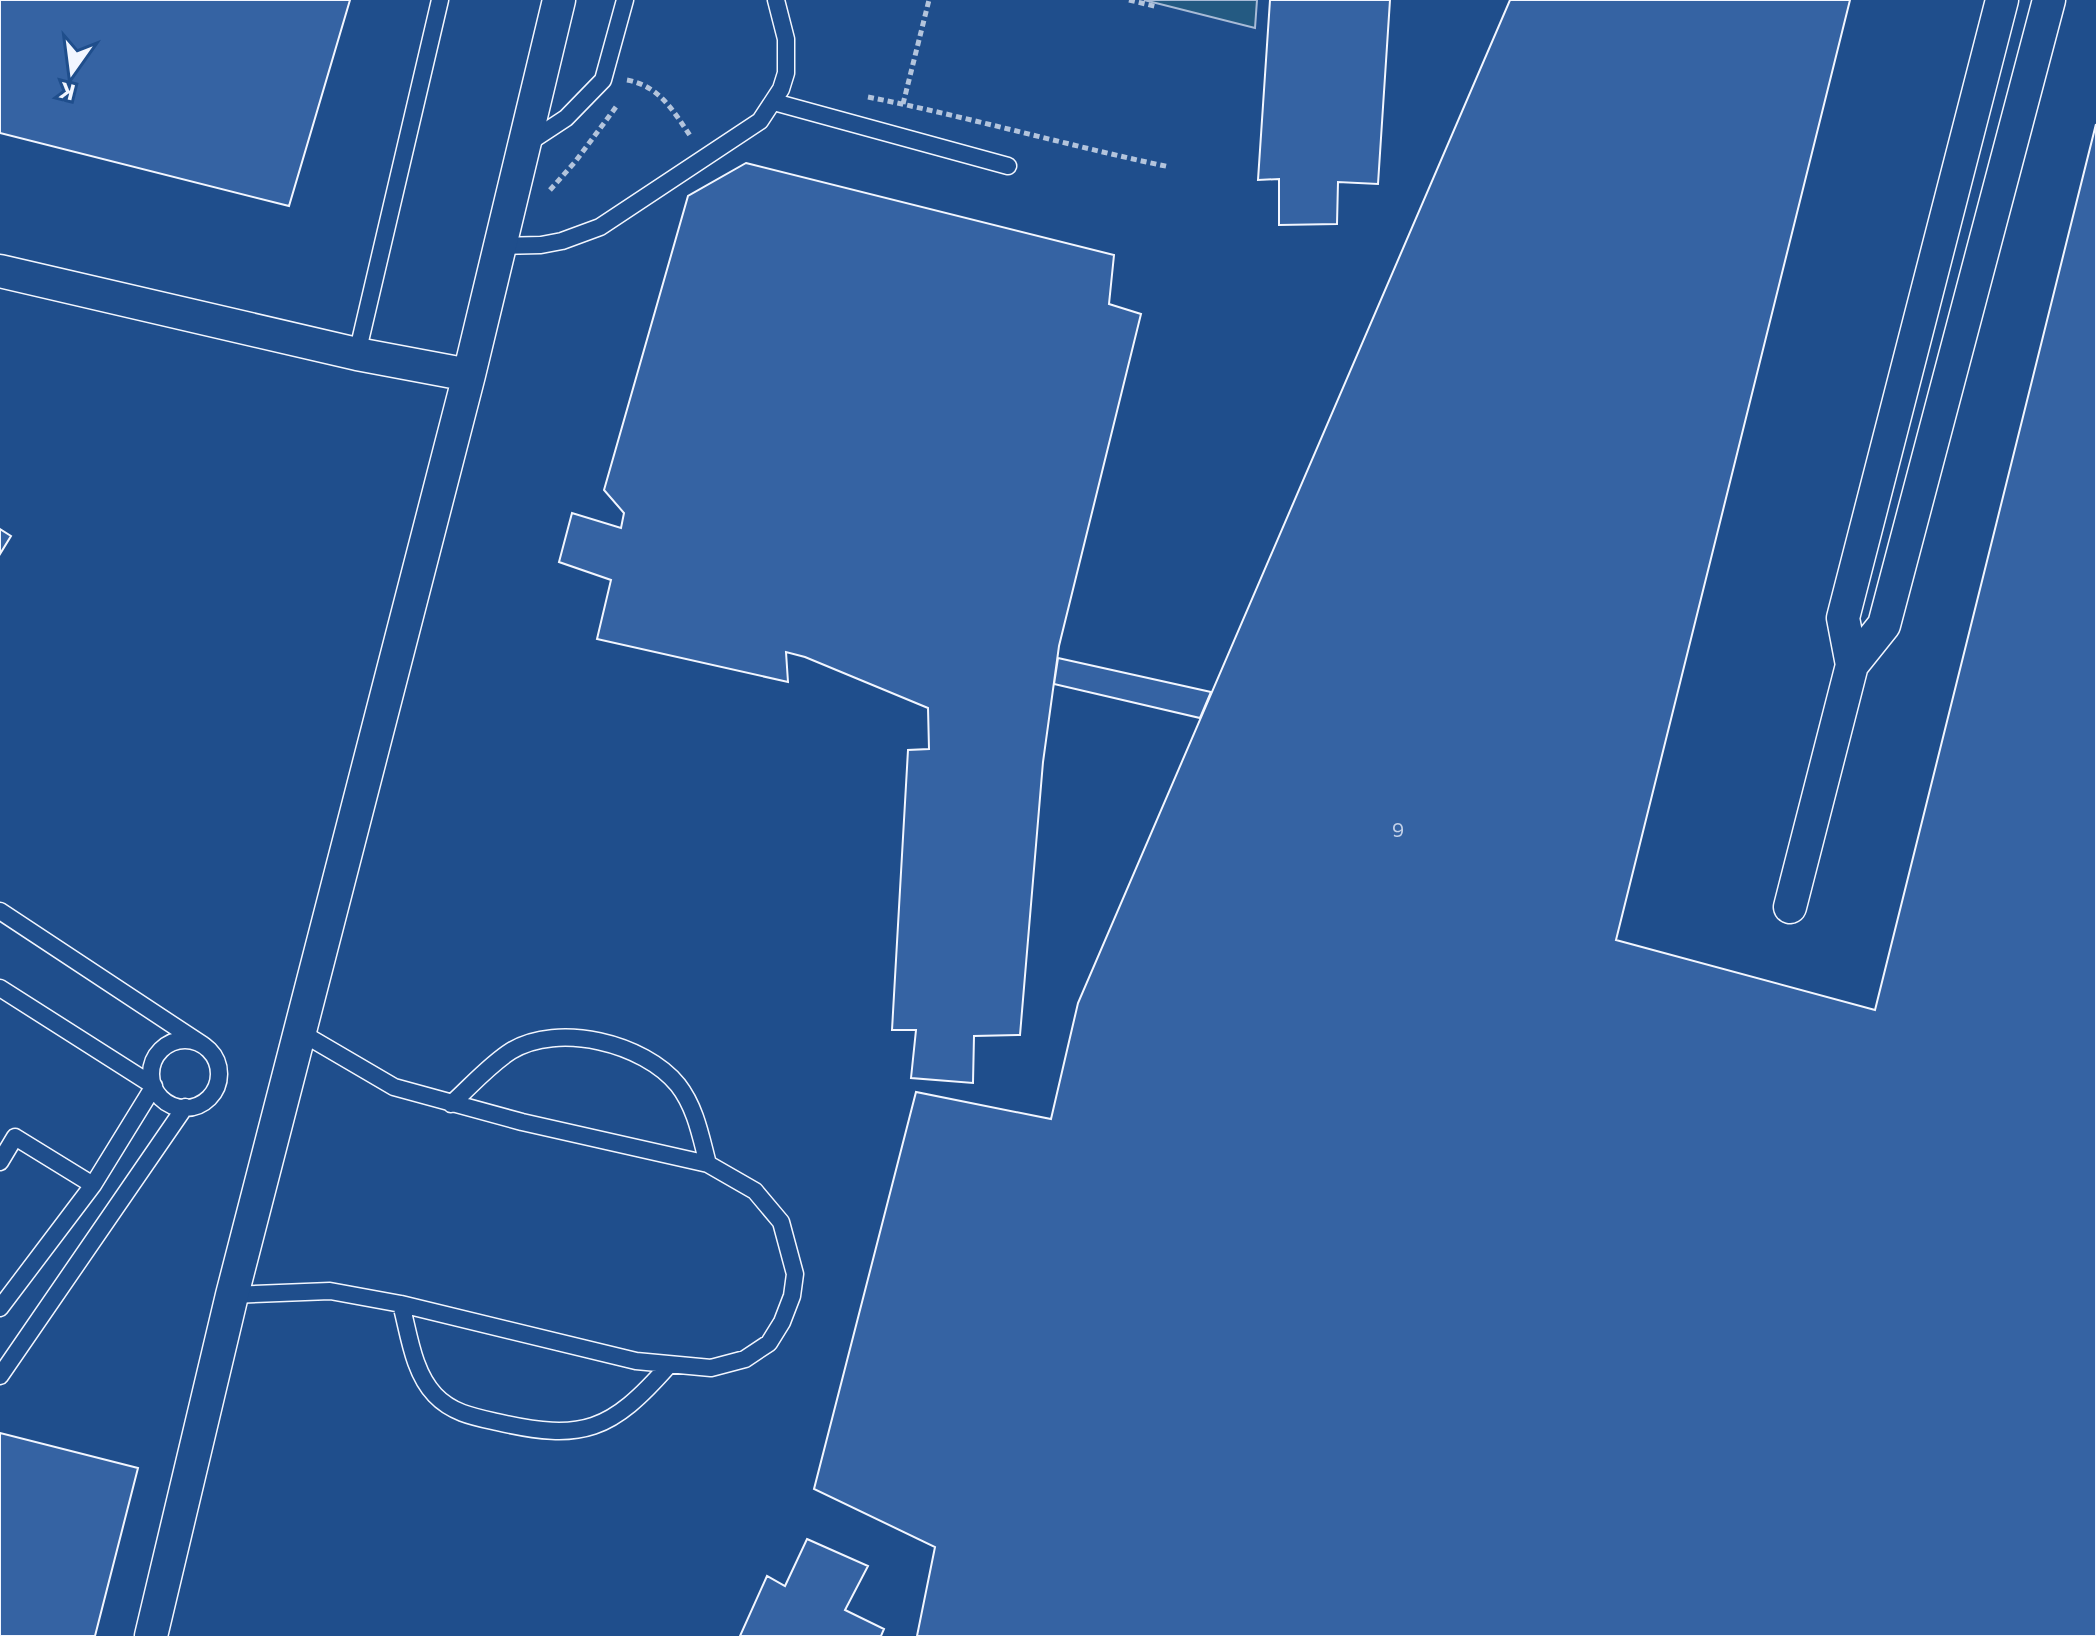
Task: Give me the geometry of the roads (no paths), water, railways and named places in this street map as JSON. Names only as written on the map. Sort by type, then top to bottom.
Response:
[{"type":"street","points":[[151,1636],[232,1295],[469,375],[559,0]]},
{"type":"street","points":[[1852,665],[1843,618],[2002,0]]},
{"type":"street","points":[[1790,907],[1852,665],[1884,625],[2049,0]]},
{"type":"street","points":[[0,271],[357,354],[469,375]]},
{"type":"lane","points":[[357,354],[440,0]]},
{"type":"lane","points":[[524,147],[566,118],[603,80],[625,0]]},
{"type":"lane","points":[[500,246],[541,245],[600,227],[760,121],[781,89],[787,56],[776,0]]},
{"type":"lane","points":[[774,102],[1008,166]]},
{"type":"lane","points":[[0,911],[203,1045],[215,1057],[218,1083],[209,1098],[194,1106],[168,1102],[154,1086],[0,988]]},
{"type":"lane","points":[[232,1295],[330,1291],[401,1304],[636,1361],[711,1368],[745,1359],[769,1343],[782,1322],[792,1296],[795,1274],[781,1222],[755,1191],[708,1164],[451,1104],[394,1087],[300,1032]]},
{"type":"lane","points":[[451,1104],[509,1052],[547,1038],[586,1039],[631,1052],[669,1075],[680,1087],[694,1115],[708,1164]]},
{"type":"lane","points":[[0,1308],[93,1185],[154,1086],[153,1064],[162,1049],[177,1041],[195,1041],[203,1045]]},
{"type":"lane","points":[[0,1376],[185,1107]]},
{"type":"lane","points":[[0,1162],[15,1137],[93,1185]]},
{"type":"lane","points":[[401,1304],[418,1367],[436,1397],[469,1416],[530,1430],[572,1432],[606,1422],[635,1401],[669,1365]]}]
